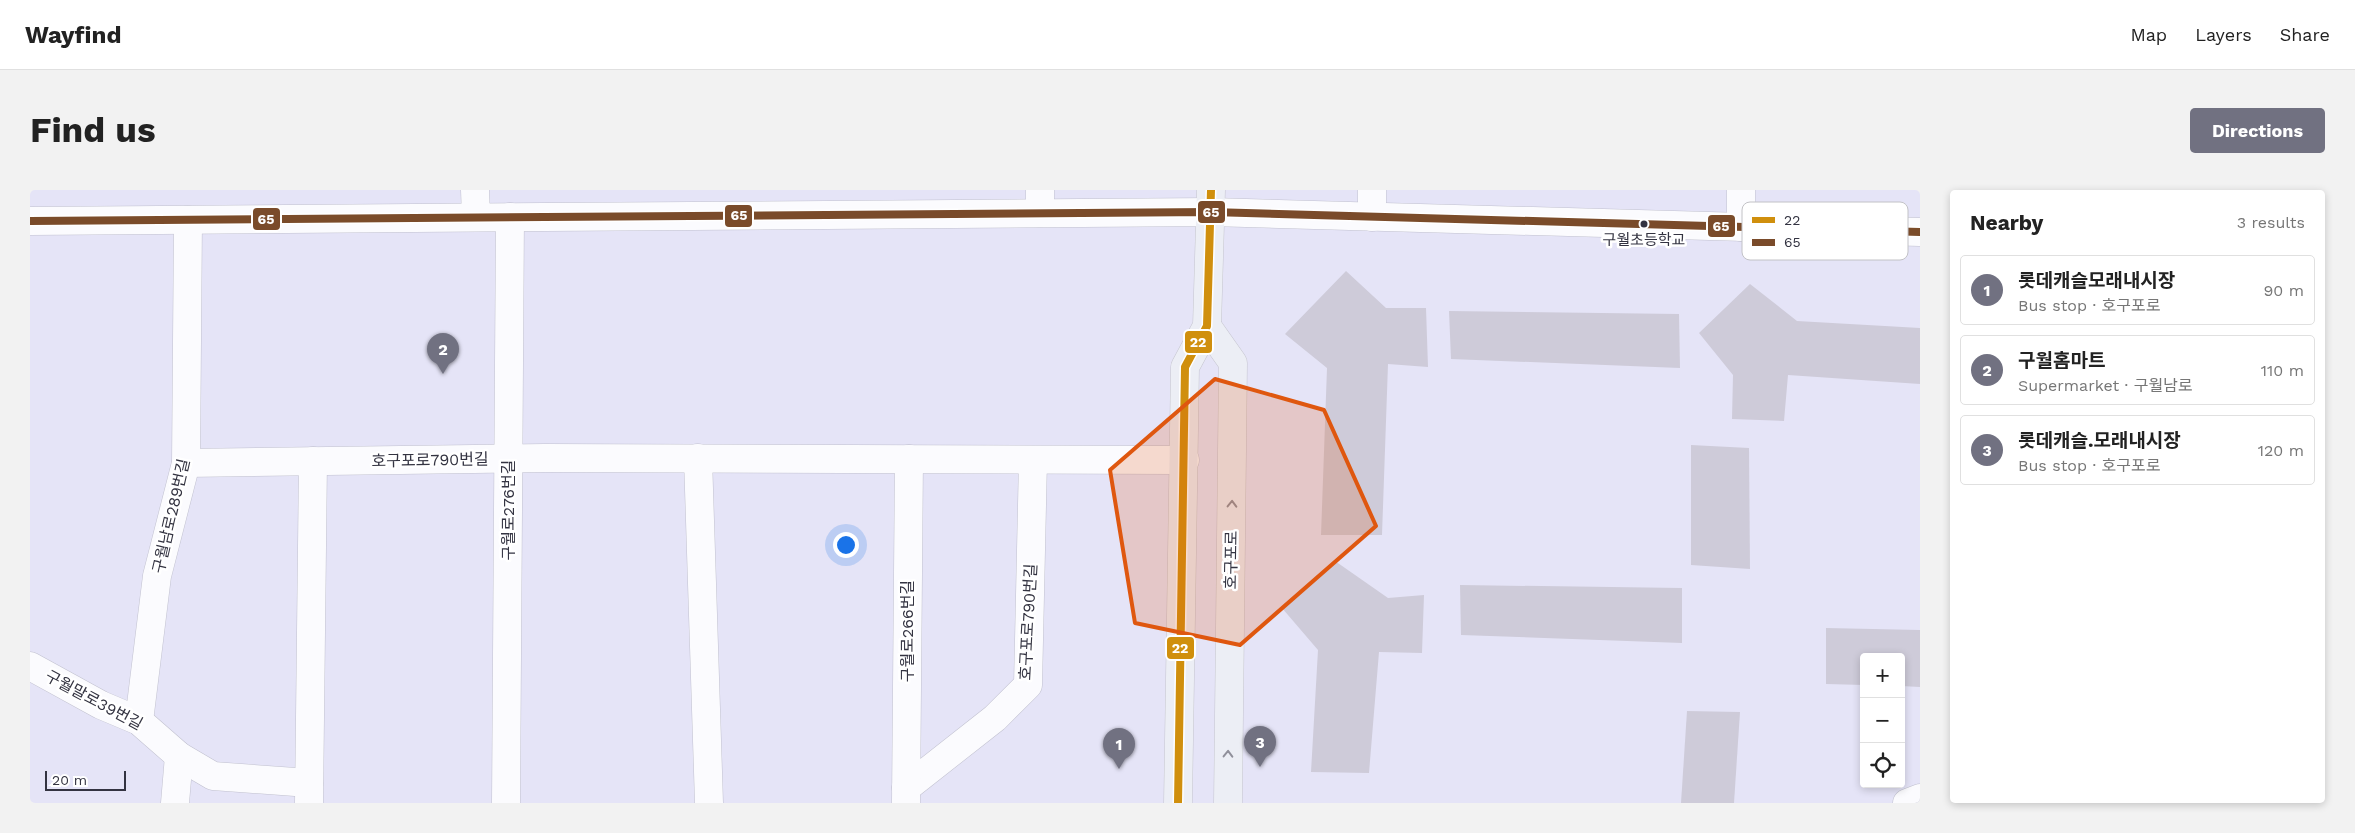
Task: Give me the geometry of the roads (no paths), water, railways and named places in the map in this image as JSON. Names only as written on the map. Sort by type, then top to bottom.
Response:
[{"type":"main road","points":[[1178,803],[1185,367],[1207,326],[1211,201]]},
{"type":"main road","name":"호구포로","points":[[1207,326],[1234,363],[1228,803]]},
{"type":"street","points":[[476,190],[476,217]]},
{"type":"street","points":[[30,221],[510,217],[1040,202],[1211,201],[1372,203],[1742,227],[1742,190]]},
{"type":"street","name":"구월로276번길","points":[[506,803],[510,217]]},
{"type":"street","name":"구월남로289번길","points":[[139,721],[157,576],[186,463],[188,220]]},
{"type":"street","name":"호구포로790번길","points":[[186,463],[509,458],[1185,460]]},
{"type":"street","points":[[698,458],[709,803]]},
{"type":"street","name":"구월로266번길","points":[[906,796],[909,459]]},
{"type":"street","name":"호구포로790번길","points":[[906,796],[995,718],[1028,685],[1033,460]]},
{"type":"street","points":[[309,793],[313,461]]},
{"type":"street","name":"구월말로39번길","points":[[30,666],[101,705],[139,721],[179,756],[213,776],[309,793]]},
{"type":"street","points":[[175,803],[179,756]]},
{"type":"street","points":[[1907,803],[1920,798]]},
{"type":"place","name":"구월초등학교","points":[[1644,224]]},
{"type":"place","name":"구월홈마트","points":[[443,374]]},
{"type":"place","name":"롯데캐슬.모래내시장","points":[[1260,767]]},
{"type":"place","name":"롯데캐슬모래내시장","points":[[1119,769]]}]
